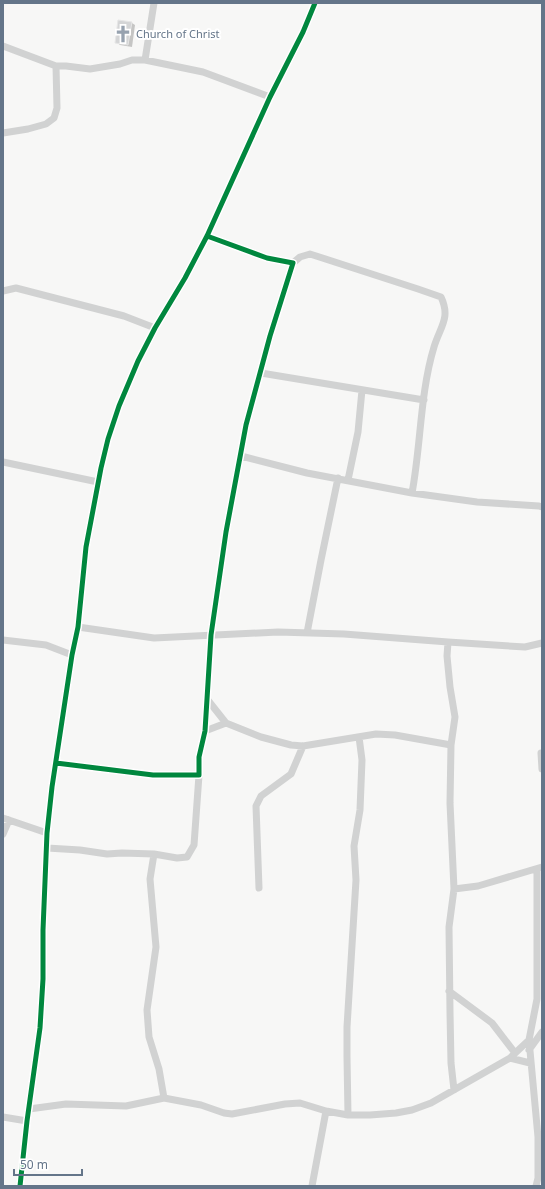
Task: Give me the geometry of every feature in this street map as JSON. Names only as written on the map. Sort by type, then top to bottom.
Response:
[{"type":"street","points":[[145,60],[154,3]]},
{"type":"street","points":[[20,1186],[27,1121],[40,1028],[44,979],[43,930],[47,833],[52,786],[72,655],[78,627],[86,547],[108,438],[119,406],[138,361],[207,236],[270,97],[315,3]]},
{"type":"street","points":[[3,46],[56,66],[90,70],[132,60],[145,60],[203,72],[270,97]]},
{"type":"street","points":[[3,132],[28,129],[46,124],[54,118],[57,108],[56,66]]},
{"type":"street","points":[[207,236],[267,258],[293,263]]},
{"type":"street","points":[[47,848],[80,850],[107,854],[154,854],[177,858],[187,857],[194,845],[199,775],[198,757],[205,731],[211,635],[226,532],[246,425],[293,263],[300,257],[310,254],[418,289],[441,298],[446,307],[445,318],[434,347],[428,376],[412,493]]},
{"type":"street","points":[[3,291],[16,288],[124,316],[155,328]]},
{"type":"street","points":[[261,372],[424,400]]},
{"type":"street","points":[[348,480],[358,432],[362,390]]},
{"type":"street","points":[[241,456],[307,474],[338,478],[412,493],[477,502],[542,507]]},
{"type":"street","points":[[3,462],[98,482]]},
{"type":"street","points":[[307,633],[338,478]]},
{"type":"street","points":[[78,627],[154,638],[278,632],[344,634],[525,646],[542,643]]},
{"type":"street","points":[[3,640],[46,645],[72,655]]},
{"type":"street","points":[[448,642],[447,656],[455,717],[451,745],[450,802],[454,889],[449,927],[451,1063],[454,1090]]},
{"type":"street","points":[[207,699],[226,723],[262,737],[292,745],[303,746],[376,734],[395,735],[451,745]]},
{"type":"street","points":[[205,731],[226,723]]},
{"type":"street","points":[[348,1115],[348,1012],[356,880],[354,846],[360,810],[362,760],[359,737]]},
{"type":"street","points":[[259,888],[256,806],[261,796],[291,774],[303,746]]},
{"type":"street","points":[[541,753],[542,769]]},
{"type":"street","points":[[56,763],[153,775],[199,775]]},
{"type":"street","points":[[3,834],[6,819],[47,833]]},
{"type":"street","points":[[154,854],[150,879],[156,947],[147,1010],[149,1037],[159,1069],[164,1098]]},
{"type":"street","points":[[454,889],[478,886],[540,868],[538,999],[529,1040],[530,1063],[540,1137],[538,1178],[536,1186]]},
{"type":"street","points":[[449,991],[492,1023],[512,1056],[530,1063]]},
{"type":"street","points":[[529,1050],[542,1032]]},
{"type":"street","points":[[29,1109],[66,1104],[126,1106],[164,1098],[201,1105],[224,1113],[232,1114],[285,1104],[300,1103],[326,1111],[348,1115],[396,1113],[412,1110],[431,1103],[512,1056],[529,1040]]},
{"type":"street","points":[[312,1186],[326,1111]]},
{"type":"street","points":[[3,1117],[27,1121]]},
{"type":"building","points":[[118,20],[132,22],[128,45],[115,43]]},
{"type":"cycle path","points":[[20,1186],[27,1121],[40,1028],[43,979],[43,930],[47,833],[52,787],[72,655],[78,627],[86,547],[108,439],[119,406],[138,361],[207,236],[270,97],[303,32],[315,3]]},
{"type":"cycle path","points":[[56,763],[153,775],[199,775],[199,757],[205,731],[211,635],[226,532],[246,425],[270,336],[293,263],[267,258],[207,236]]},
{"type":"place","name":"Church of Christ","points":[[123,34]]}]
